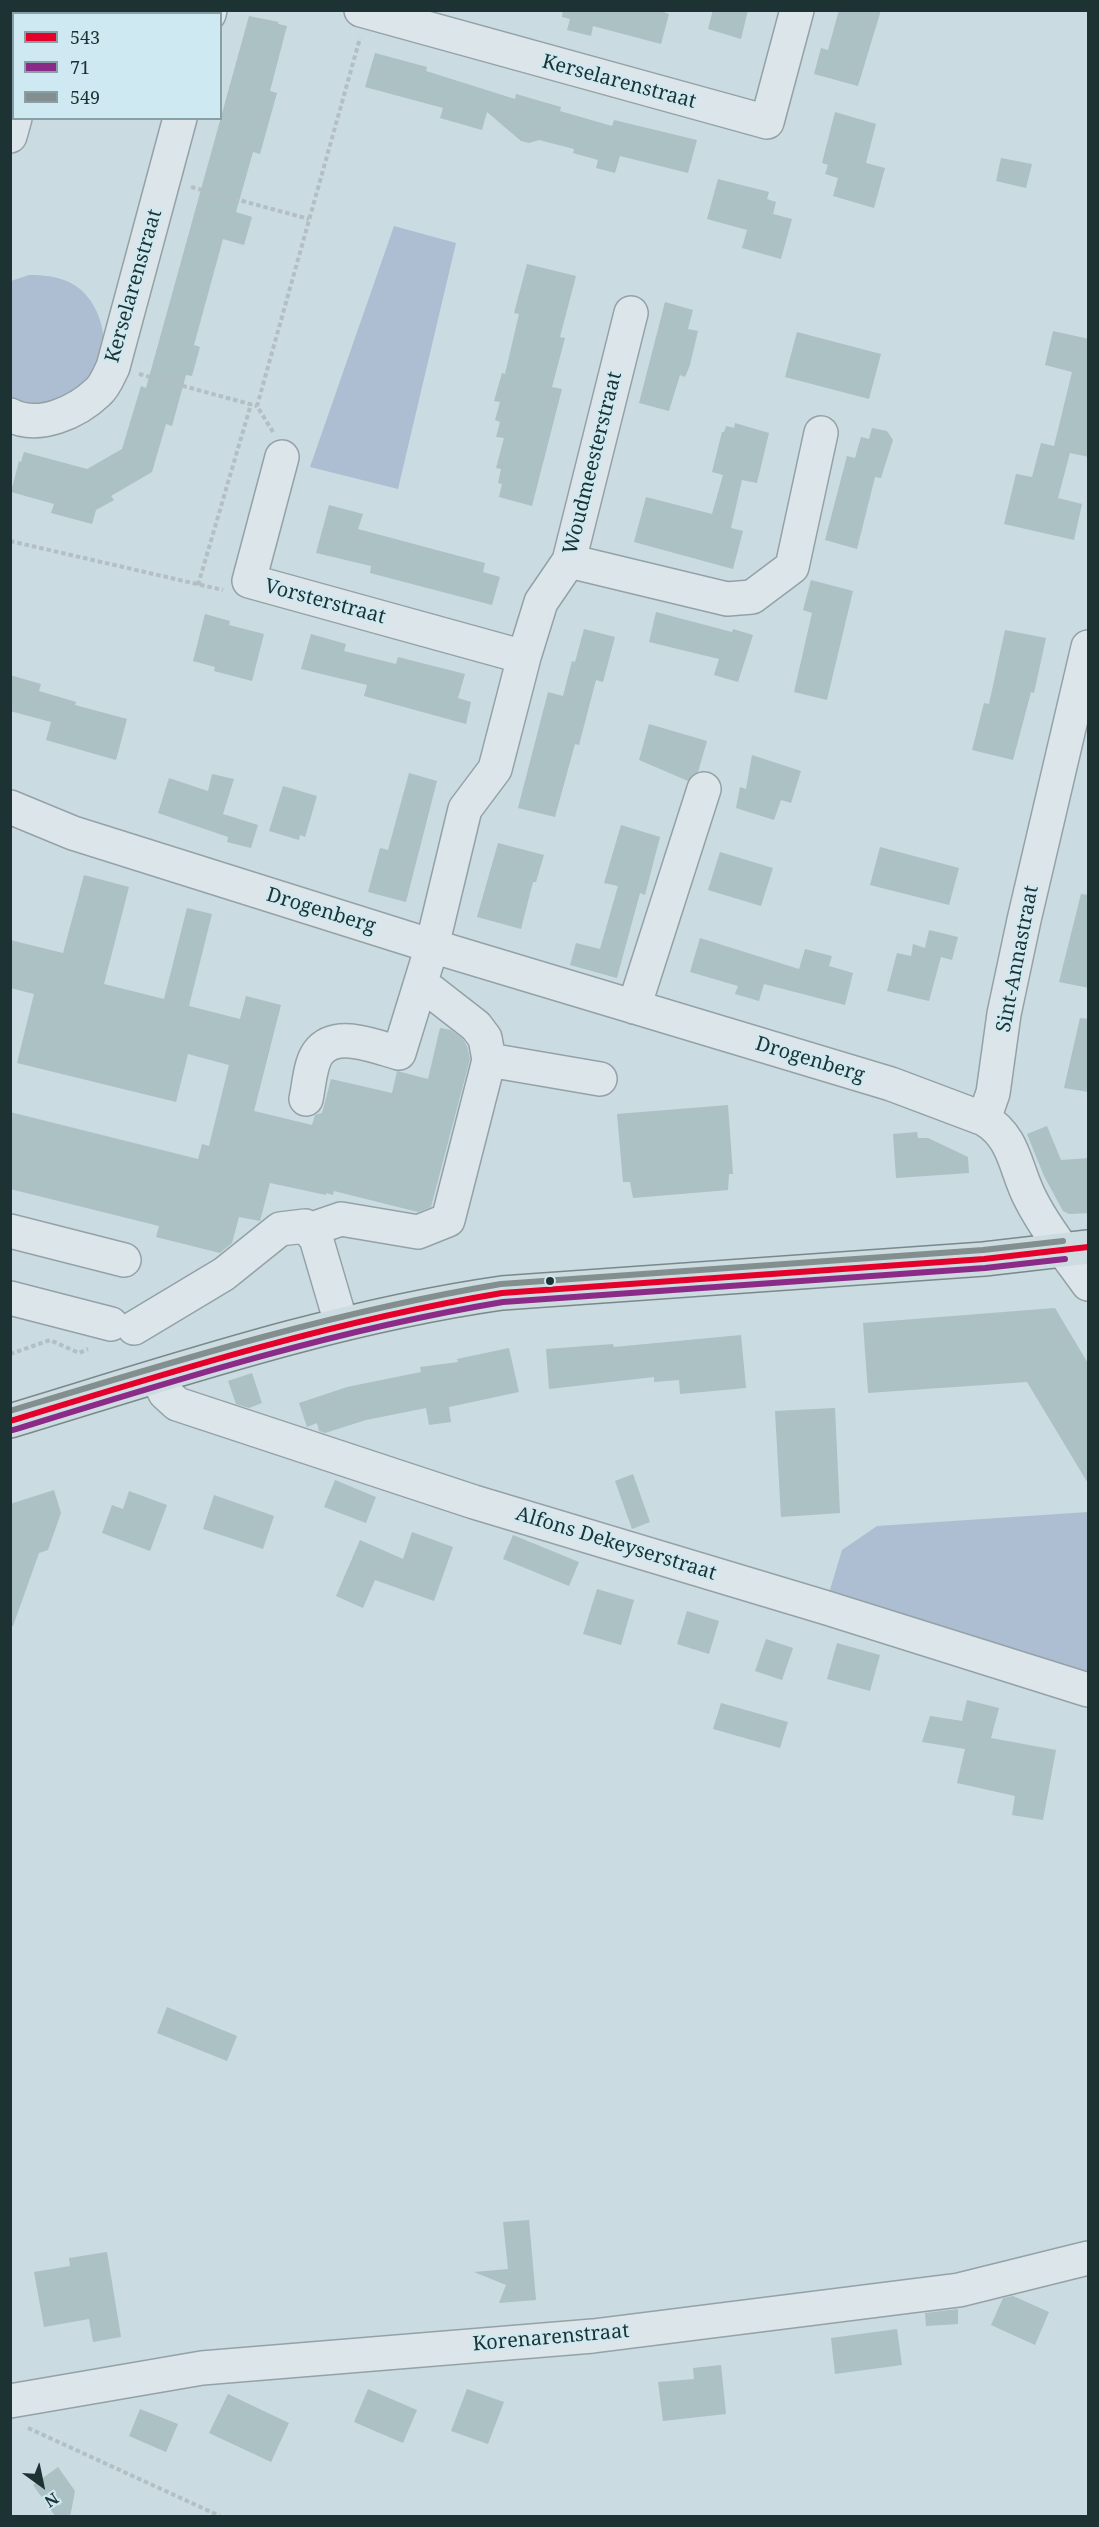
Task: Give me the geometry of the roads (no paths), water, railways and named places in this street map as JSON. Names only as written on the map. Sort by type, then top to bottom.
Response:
[{"type":"main road","points":[[10,1421],[341,1323],[446,1301],[502,1293],[972,1260],[1076,1249]]},
{"type":"street","name":"Kerselarenstraat","points":[[364,11],[767,122],[796,10]]},
{"type":"street","points":[[10,136],[14,120]]},
{"type":"street","name":"Kerselarenstraat","points":[[10,415],[45,420],[70,412],[100,391],[113,367],[179,120]]},
{"type":"street","name":"Woudmeesterstraat","points":[[306,1099],[318,1053],[333,1042],[348,1041],[399,1053],[422,984],[465,809],[495,769],[541,602],[569,561],[632,313]]},
{"type":"street","points":[[569,561],[726,599],[752,597],[792,567],[821,433]]},
{"type":"street","name":"Vorsterstraat","points":[[282,457],[249,581],[524,657]]},
{"type":"street","name":"Sint-Annastraat","points":[[984,1119],[993,1093],[1004,1014],[1024,920],[1089,647]]},
{"type":"street","points":[[634,1007],[704,789]]},
{"type":"street","name":"Drogenberg","points":[[10,807],[73,833],[432,946],[891,1084],[984,1119]]},
{"type":"street","points":[[309,1230],[341,1219],[418,1232],[448,1220],[489,1060],[485,1038],[476,1026],[422,984]]},
{"type":"street","points":[[489,1060],[600,1079]]},
{"type":"street","points":[[984,1119],[993,1124],[1007,1140],[1030,1198],[1076,1249],[1089,1284]]},
{"type":"street","points":[[10,1298],[122,1326],[224,1274],[280,1229],[305,1226],[316,1238],[341,1323]]},
{"type":"street","points":[[10,1231],[124,1260]]},
{"type":"street","name":"Alfons Dekeyserstraat","points":[[157,1377],[165,1393],[177,1404],[474,1502],[827,1608],[1089,1690]]},
{"type":"street","name":"Korenarenstraat","points":[[15,2413],[202,2368],[593,2336],[959,2290],[1089,2258]]}]
